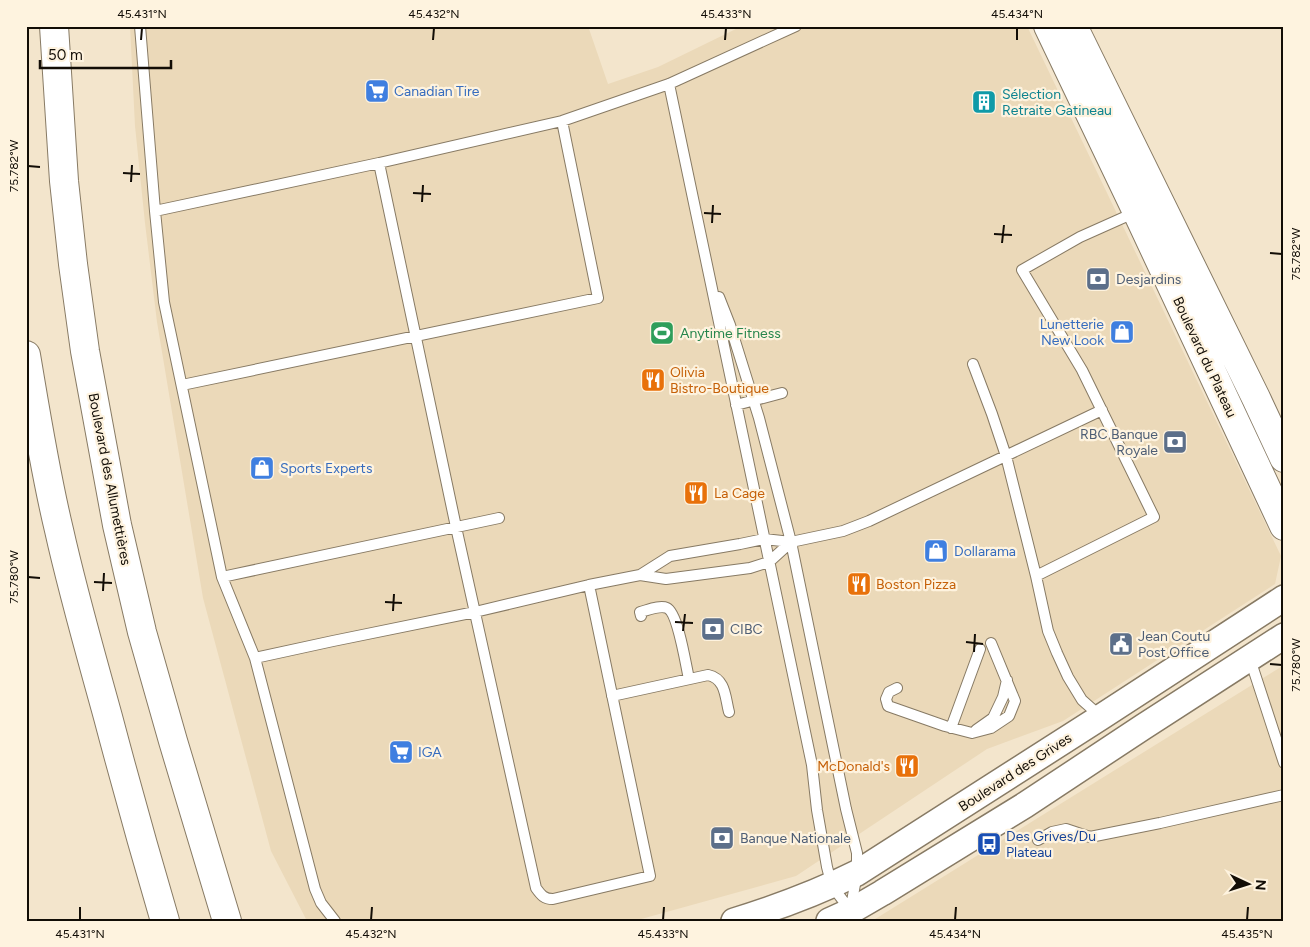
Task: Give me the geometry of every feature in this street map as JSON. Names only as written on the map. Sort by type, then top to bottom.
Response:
[{"type":"main road","name":"Boulevard des Allumettières","points":[[54,26],[64,181],[73,264],[85,351],[117,525],[142,632],[227,921]]},
{"type":"main road","name":"Boulevard du Plateau","points":[[1048,26],[1284,526]]},
{"type":"main road","name":"Boulevard du Plateau","points":[[1073,26],[1284,458]]},
{"type":"main road","points":[[26,355],[58,529],[165,921]]},
{"type":"main road","points":[[217,887],[232,921]]},
{"type":"street","name":"Boulevard des Grives","points":[[734,921],[795,901],[832,886],[857,873],[1284,598]]},
{"type":"street","points":[[840,916],[1025,805],[1284,636]]},
{"type":"lane","points":[[140,26],[164,302],[222,577],[255,658],[314,889],[321,903],[335,921]]},
{"type":"lane","points":[[155,211],[562,121],[669,84],[796,26]]},
{"type":"lane","points":[[669,84],[812,765],[827,867],[840,916]]},
{"type":"lane","points":[[182,385],[598,298],[562,121]]},
{"type":"lane","points":[[379,163],[456,527],[536,888],[546,899],[553,899],[650,876],[589,585]]},
{"type":"lane","points":[[1036,576],[1154,516],[1082,370],[1022,270],[1080,237],[1137,212]]},
{"type":"lane","points":[[709,274],[730,325],[765,441],[791,542],[844,800],[857,853],[857,873],[840,916]]},
{"type":"lane","points":[[974,364],[1006,456],[1048,631],[1056,653],[1082,700],[1101,717]]},
{"type":"lane","points":[[736,404],[782,393]]},
{"type":"lane","points":[[640,575],[670,556],[764,538],[791,542],[843,530],[869,521],[1102,410]]},
{"type":"lane","points":[[222,577],[499,518]]},
{"type":"lane","points":[[255,658],[640,575],[666,579],[750,568],[769,562],[791,542]]},
{"type":"lane","points":[[641,616],[640,612],[660,608],[670,610],[675,617],[689,679]]},
{"type":"lane","points":[[897,688],[889,692],[886,699],[888,706],[951,728],[972,733],[990,728],[1009,716],[1015,701],[991,643]]},
{"type":"lane","points":[[951,728],[980,649]]},
{"type":"lane","points":[[1250,659],[1284,762]]},
{"type":"lane","points":[[612,696],[708,675],[714,676],[722,685],[729,712]]},
{"type":"lane","points":[[1038,840],[1052,832],[1066,830],[1090,837],[1284,795]]},
{"type":"shaded area","points":[[130,26],[588,26],[608,84],[658,67],[742,26],[1027,26],[1281,556],[1275,584],[1063,721],[987,749],[796,876],[634,921],[307,921],[271,851],[203,598],[157,322],[135,126]]},
{"type":"shaded area","points":[[1284,665],[1284,921],[872,921]]},
{"type":"place","name":"Canadian Tire","points":[[377,91]]},
{"type":"place","name":"Sélection Retraite Gatineau","points":[[984,102]]},
{"type":"place","name":"Desjardins","points":[[1098,279]]},
{"type":"place","name":"Lunetterie New Look","points":[[1122,332]]},
{"type":"place","name":"Anytime Fitness","points":[[662,333]]},
{"type":"place","name":"Olivia Bistro-Boutique","points":[[653,380]]},
{"type":"place","name":"RBC Banque Royale","points":[[1175,442]]},
{"type":"place","name":"Sports Experts","points":[[262,468]]},
{"type":"place","name":"La Cage","points":[[696,493]]},
{"type":"place","name":"Dollarama","points":[[936,551]]},
{"type":"place","name":"Boston Pizza","points":[[859,584]]},
{"type":"place","name":"CIBC","points":[[713,629]]},
{"type":"place","name":"Jean Coutu Post Office","points":[[1121,644]]},
{"type":"place","name":"IGA","points":[[401,752]]},
{"type":"place","name":"McDonald's","points":[[907,766]]},
{"type":"place","name":"Banque Nationale","points":[[722,838]]},
{"type":"place","name":"Des Grives/Du Plateau","points":[[989,844]]}]
